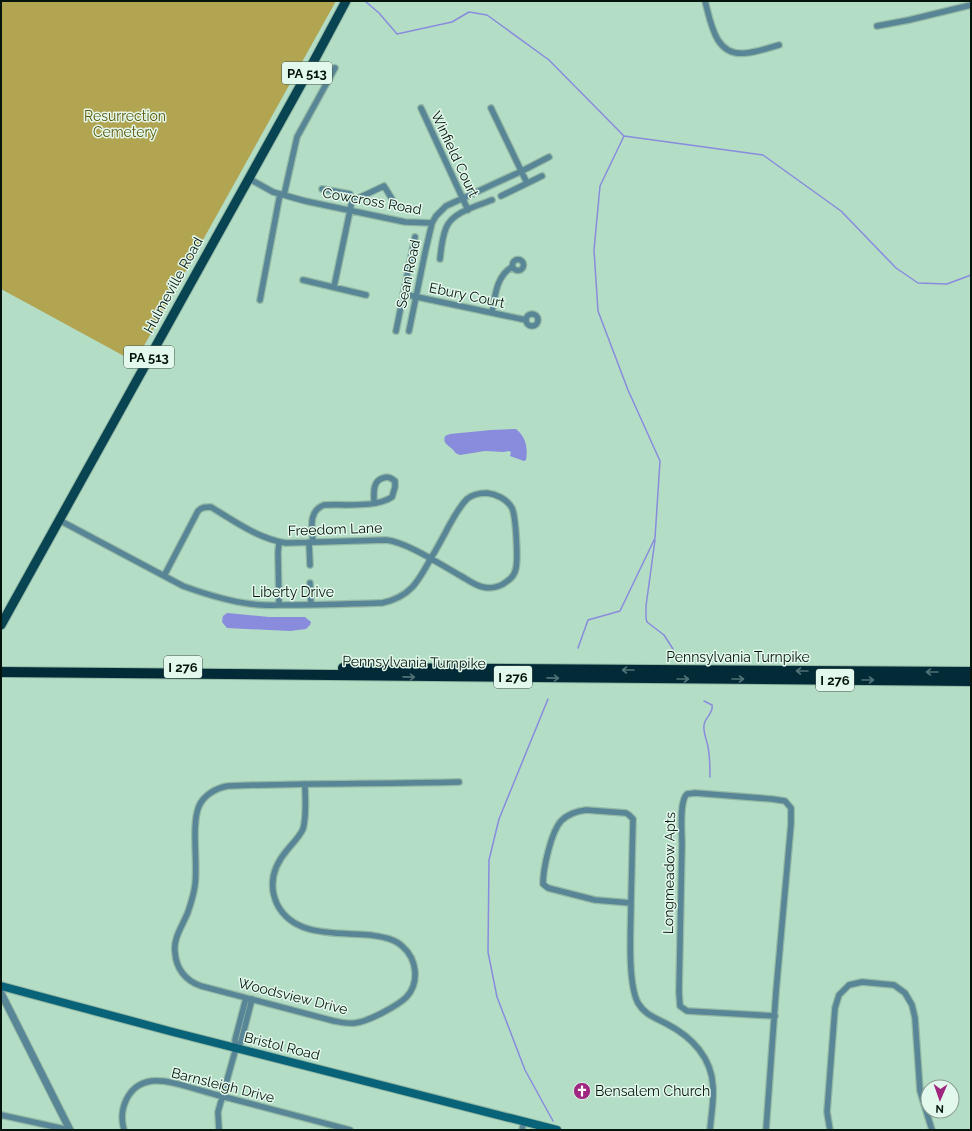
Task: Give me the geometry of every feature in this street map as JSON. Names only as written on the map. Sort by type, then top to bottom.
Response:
[{"type":"highway","name":"Pennsylvania Turnpike","points":[[1,666],[971,672]]},
{"type":"highway","name":"Pennsylvania Turnpike","points":[[1,672],[971,681]]},
{"type":"main road","name":"Hulmeville Road","points":[[1,625],[346,1]]},
{"type":"main road","name":"Bristol Road","points":[[1,986],[557,1130]]},
{"type":"street","points":[[706,1],[715,35],[725,49],[744,54],[779,45]]},
{"type":"street","points":[[877,26],[971,5]]},
{"type":"street","points":[[260,300],[282,195],[298,137],[335,68]]},
{"type":"street","name":"Winfield Court","points":[[421,108],[468,210]]},
{"type":"street","points":[[491,108],[527,183]]},
{"type":"street","name":"Cowcross Road","points":[[248,178],[282,195],[405,222],[432,223],[442,210],[549,157]]},
{"type":"street","points":[[501,196],[542,176]]},
{"type":"street","points":[[352,201],[384,186],[396,207]]},
{"type":"street","points":[[322,189],[350,194],[352,201],[334,287]]},
{"type":"street","points":[[440,259],[446,228],[450,221],[468,210],[492,200]]},
{"type":"street","name":"Sean Road","points":[[409,331],[432,223]]},
{"type":"street","points":[[396,331],[415,237]]},
{"type":"street","points":[[492,313],[496,291],[501,277],[512,267]]},
{"type":"street","points":[[303,280],[366,295]]},
{"type":"street","name":"Ebury Court","points":[[403,294],[526,320]]},
{"type":"street","points":[[310,565],[312,517],[318,507],[324,505],[374,503],[388,500],[392,497],[395,481],[386,477],[380,478],[377,481],[375,484],[374,503]]},
{"type":"street","name":"Liberty Drive","points":[[59,520],[183,586],[216,598],[249,604],[279,606],[391,601],[412,588],[418,582],[460,506],[468,498],[480,493],[493,494],[507,501],[512,508],[517,560],[516,570],[512,578],[507,582],[493,587],[481,587],[431,559]]},
{"type":"street","name":"Freedom Lane","points":[[164,576],[198,511],[202,508],[211,507],[263,537],[279,542],[395,540],[431,559]]},
{"type":"street","points":[[279,542],[279,606]]},
{"type":"street","points":[[310,583],[311,605]]},
{"type":"street","name":"Woodsview Drive","points":[[305,784],[305,814],[303,828],[280,859],[272,880],[274,896],[281,910],[289,920],[314,931],[376,936],[392,939],[404,948],[410,955],[415,967],[415,979],[412,990],[399,1005],[356,1023],[334,1021],[252,1000],[201,986],[184,976],[176,961],[174,951],[175,943],[193,896],[195,885],[197,812],[202,800],[217,788],[222,786],[305,784],[458,782]]},
{"type":"street","name":"Longmeadow Apts","points":[[766,1130],[792,824],[791,808],[785,801],[772,799],[695,793],[687,794],[684,798],[682,821],[680,1006],[687,1011],[775,1016]]},
{"type":"street","points":[[631,903],[595,900],[548,888],[542,884],[545,867],[555,832],[566,817],[579,811],[586,810],[626,813],[632,817],[631,965],[635,996],[642,1008],[651,1016],[684,1035],[705,1057],[711,1073],[713,1088],[710,1130]]},
{"type":"street","points":[[830,1130],[827,1112],[835,1008],[839,995],[849,985],[862,982],[894,985],[905,993],[911,1002],[915,1018],[920,1092],[932,1130]]},
{"type":"street","points":[[1,993],[70,1130]]},
{"type":"street","points":[[219,1130],[218,1112],[236,1048],[235,1040],[246,998]]},
{"type":"street","points":[[236,1048],[241,1042],[252,1000]]},
{"type":"street","name":"Barnsleigh Drive","points":[[124,1130],[122,1114],[123,1105],[127,1097],[142,1084],[151,1081],[171,1083],[337,1128],[350,1130]]},
{"type":"street","points":[[1,1115],[70,1130]]},
{"type":"street","points":[[522,1130],[524,1121]]},
{"type":"green space","name":"Resurrection Cemetery","points":[[1,1],[336,1],[135,362],[1,289]]},
{"type":"water","points":[[516,429],[526,443],[527,456],[526,460],[524,461],[510,456],[511,452],[509,451],[485,451],[460,455],[445,443],[444,440],[445,436],[450,434]]},
{"type":"water","points":[[227,613],[269,617],[305,617],[311,622],[306,629],[290,631],[227,628],[222,622],[223,616]]},
{"type":"waterway","points":[[365,1],[379,13],[397,34],[452,22],[469,12],[487,15],[549,60],[624,136],[763,155],[841,211],[896,268],[918,283],[947,284],[971,275]]},
{"type":"waterway","points":[[578,648],[588,620],[620,611],[655,538],[660,461],[628,390],[598,311],[594,250],[600,186],[624,136]]},
{"type":"waterway","points":[[655,540],[646,606],[646,618],[647,622],[664,635],[673,649]]},
{"type":"waterway","points":[[548,699],[499,819],[489,860],[488,952],[497,997],[525,1070],[553,1121]]},
{"type":"waterway","points":[[704,701],[712,705],[711,713],[705,722],[704,728],[708,744],[710,777]]},
{"type":"place","name":"Bensalem Church","points":[[582,1091]]}]
